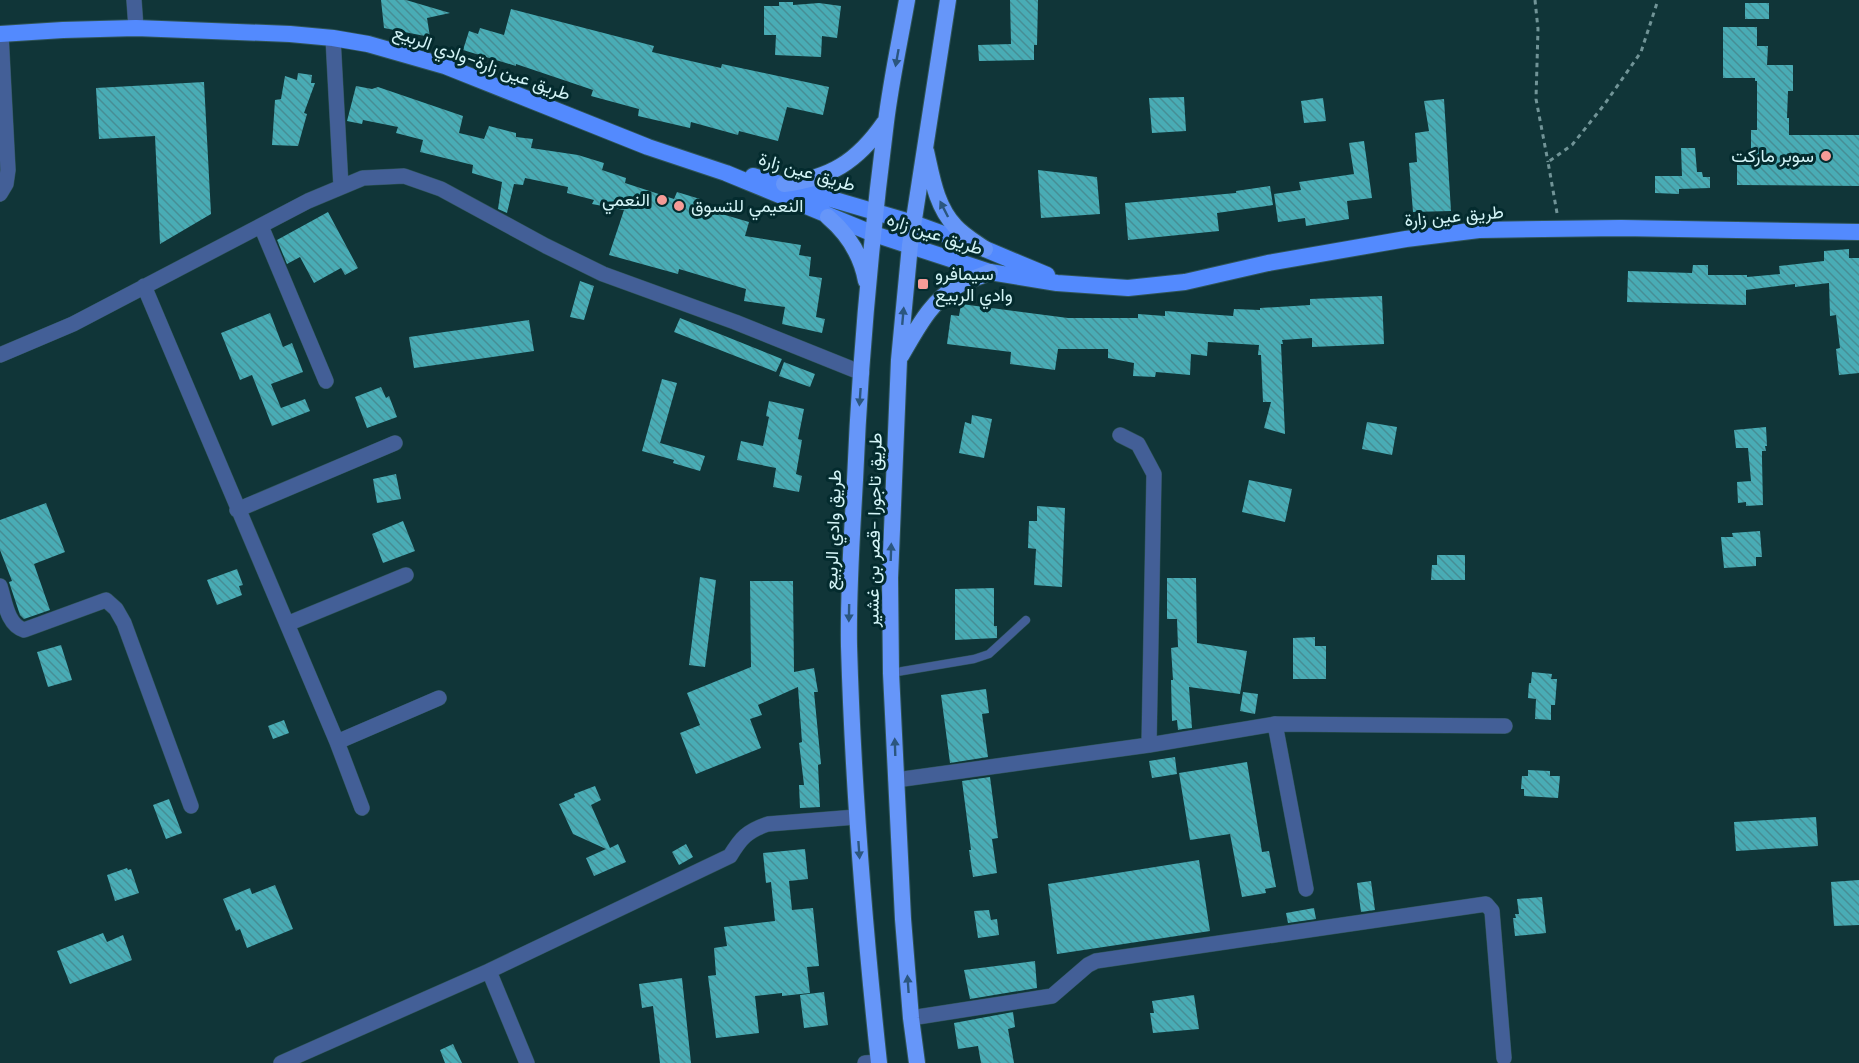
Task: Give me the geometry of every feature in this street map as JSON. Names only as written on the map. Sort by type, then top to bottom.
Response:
[{"type":"highway","name":"طريق وادي الربيع","points":[[874,1063],[856,817],[849,644],[851,560],[862,374],[876,213],[886,120],[907,0]]},
{"type":"highway","name":"طريق تاجورا -قصر بن غشير","points":[[917,1063],[911,1018],[896,780],[891,673],[890,578],[899,360],[910,245],[948,0]]},
{"type":"highway","points":[[784,184],[808,181],[832,172],[854,158],[872,141],[886,120]]},
{"type":"highway","points":[[924,145],[938,195],[947,216],[961,232],[985,249]]},
{"type":"highway","points":[[828,217],[839,226],[856,250],[863,271],[868,300]]},
{"type":"highway","points":[[899,360],[934,304],[947,292],[962,283],[990,272]]},
{"type":"main road","name":"طريق عين زارة-وادي الربيع","points":[[0,34],[136,28],[333,38],[368,44],[445,66],[648,147],[726,173]]},
{"type":"main road","name":"طريق عين زارة","points":[[726,173],[744,174],[784,184],[876,213]]},
{"type":"main road","name":"طريق عين زاره","points":[[726,173],[828,217],[874,234],[990,272],[1057,283]]},
{"type":"main road","name":"طريق عين زاره","points":[[876,213],[913,223],[985,249],[1049,276],[1057,283]]},
{"type":"main road","name":"طريق عين زارة","points":[[1057,283],[1128,288],[1185,282],[1268,263],[1406,239],[1479,230],[1620,228],[1859,232]]},
{"type":"street","points":[[134,0],[136,28]]},
{"type":"street","points":[[0,34],[8,170],[6,184],[0,194]]},
{"type":"street","points":[[333,38],[341,187]]},
{"type":"street","points":[[0,355],[73,324],[341,187],[363,178],[404,176],[441,189],[603,274],[735,322],[862,374]]},
{"type":"street","points":[[261,226],[326,381]]},
{"type":"street","points":[[144,286],[337,742],[362,808]]},
{"type":"street","points":[[1120,435],[1138,444],[1154,474],[1149,745]]},
{"type":"street","points":[[237,510],[395,443]]},
{"type":"street","points":[[286,624],[406,575]]},
{"type":"street","points":[[0,586],[12,622],[24,630],[106,600],[112,604],[124,622],[191,806]]},
{"type":"street","points":[[337,742],[439,698]]},
{"type":"street","points":[[1275,724],[1306,889]]},
{"type":"street","points":[[896,780],[1149,745],[1275,724],[1505,726]]},
{"type":"street","points":[[281,1063],[489,971],[730,856],[742,837],[756,828],[768,824],[856,817]]},
{"type":"street","points":[[911,1018],[1052,996],[1088,965],[1096,961],[1486,904],[1492,911],[1504,1058]]},
{"type":"street","points":[[489,971],[527,1063]]},
{"type":"lane","points":[[891,673],[974,659],[989,654],[1026,620]]},
{"type":"path","points":[[1535,0],[1538,29],[1536,99],[1559,229]]},
{"type":"path","points":[[1548,162],[1572,145],[1604,105],[1641,52],[1658,0]]},
{"type":"building","points":[[381,0],[406,0],[450,13],[427,18],[430,37],[384,28]]},
{"type":"building","points":[[1010,0],[1038,0],[1037,45],[1034,45],[1034,60],[979,61],[978,45],[1011,44]]},
{"type":"building","points":[[779,2],[793,2],[793,5],[819,3],[841,6],[837,38],[822,36],[821,57],[775,55],[776,35],[764,35],[764,6],[779,6]]},
{"type":"building","points":[[1745,3],[1769,3],[1769,19],[1745,19]]},
{"type":"building","points":[[511,9],[654,46],[652,52],[721,68],[722,64],[829,87],[823,115],[787,107],[778,141],[739,131],[738,135],[691,122],[690,128],[638,116],[639,109],[591,96],[593,90],[516,64],[516,66],[463,50],[469,31],[478,34],[480,28],[504,35]]},
{"type":"building","points":[[1723,27],[1757,27],[1757,46],[1768,46],[1767,65],[1793,65],[1793,91],[1788,91],[1789,135],[1859,135],[1859,186],[1737,185],[1737,165],[1751,165],[1751,130],[1757,130],[1757,81],[1755,78],[1723,78]]},
{"type":"building","points":[[298,73],[312,75],[311,83],[315,83],[304,113],[307,114],[298,146],[272,145],[275,100],[281,99],[285,76],[297,80]]},
{"type":"building","points":[[204,82],[211,214],[160,244],[155,136],[99,139],[96,88]]},
{"type":"building","points":[[356,86],[372,89],[378,87],[463,116],[459,133],[484,139],[489,126],[516,133],[516,137],[533,139],[531,148],[578,155],[604,163],[602,170],[626,178],[625,183],[674,199],[677,192],[700,199],[698,207],[749,222],[745,236],[801,245],[799,255],[811,257],[809,276],[822,278],[816,317],[825,319],[822,333],[782,324],[785,307],[744,301],[746,289],[679,269],[678,274],[609,255],[624,210],[592,204],[594,200],[567,193],[568,187],[525,178],[523,185],[514,184],[507,213],[498,209],[502,182],[472,173],[473,165],[420,152],[423,140],[396,133],[398,127],[363,120],[362,124],[347,121]]},
{"type":"building","points":[[1184,97],[1186,131],[1152,133],[1149,98]]},
{"type":"building","points":[[1323,98],[1326,121],[1304,123],[1301,101]]},
{"type":"building","points":[[1444,99],[1451,211],[1413,212],[1409,163],[1417,162],[1415,133],[1429,131],[1424,101]]},
{"type":"building","points":[[1364,141],[1372,198],[1347,201],[1349,219],[1306,226],[1305,218],[1278,222],[1274,194],[1301,190],[1299,182],[1354,174],[1349,143]]},
{"type":"building","points":[[1681,148],[1695,148],[1697,172],[1702,172],[1703,177],[1710,177],[1710,188],[1679,189],[1679,194],[1655,193],[1655,176],[1682,176]]},
{"type":"building","points":[[1038,170],[1097,177],[1100,214],[1041,218]]},
{"type":"building","points":[[1270,186],[1273,205],[1217,213],[1219,231],[1128,240],[1125,203],[1236,193],[1236,191]]},
{"type":"building","points":[[328,212],[358,268],[345,275],[341,268],[314,283],[300,257],[287,264],[277,240]]},
{"type":"building","points":[[1849,249],[1849,258],[1859,258],[1859,373],[1839,375],[1836,349],[1840,348],[1836,315],[1830,316],[1829,283],[1795,287],[1795,284],[1746,290],[1746,305],[1627,302],[1628,271],[1692,273],[1693,265],[1708,265],[1708,275],[1747,275],[1747,277],[1780,274],[1779,266],[1824,261],[1824,251]]},
{"type":"building","points":[[580,281],[594,286],[584,320],[570,317]]},
{"type":"building","points":[[1382,296],[1384,344],[1312,347],[1312,338],[1282,340],[1285,434],[1264,428],[1271,402],[1263,402],[1259,345],[1208,342],[1207,356],[1191,354],[1190,375],[1156,372],[1155,377],[1133,376],[1134,363],[1108,358],[1108,349],[1058,349],[1055,370],[1010,364],[1011,352],[947,344],[951,315],[959,316],[961,304],[1068,318],[1138,318],[1138,314],[1165,316],[1165,311],[1233,316],[1234,309],[1260,310],[1260,308],[1310,305],[1310,299]]},
{"type":"building","points":[[270,313],[283,347],[292,343],[303,372],[271,384],[281,408],[305,399],[310,411],[272,426],[252,375],[240,380],[221,333]]},
{"type":"building","points":[[680,318],[782,359],[776,372],[674,332]]},
{"type":"building","points":[[529,320],[534,351],[414,368],[409,337]]},
{"type":"building","points":[[784,362],[815,374],[810,387],[779,376]]},
{"type":"building","points":[[662,379],[677,383],[660,443],[705,456],[700,471],[673,463],[674,460],[642,451]]},
{"type":"building","points":[[381,387],[386,398],[389,396],[397,417],[367,428],[355,397]]},
{"type":"building","points":[[769,401],[804,409],[798,439],[802,440],[796,474],[802,476],[799,492],[773,487],[776,468],[737,460],[741,441],[763,446],[769,417],[766,416]]},
{"type":"building","points":[[972,415],[992,419],[984,458],[959,453],[965,422],[971,424]]},
{"type":"building","points":[[1367,422],[1397,427],[1392,455],[1362,449]]},
{"type":"building","points":[[1766,427],[1767,446],[1765,446],[1766,451],[1762,451],[1763,505],[1746,506],[1746,502],[1738,503],[1737,482],[1751,481],[1748,448],[1736,448],[1734,430]]},
{"type":"building","points":[[396,474],[401,499],[377,503],[373,479]]},
{"type":"building","points":[[1249,480],[1292,489],[1285,522],[1242,512]]},
{"type":"building","points":[[46,503],[65,552],[34,564],[50,610],[24,619],[20,615],[9,582],[12,581],[0,550],[0,520]]},
{"type":"building","points":[[1037,506],[1065,508],[1062,587],[1034,585],[1036,549],[1028,548],[1029,521],[1037,521]]},
{"type":"building","points":[[403,521],[415,551],[383,563],[372,534]]},
{"type":"building","points":[[1760,531],[1762,557],[1756,557],[1756,566],[1724,568],[1721,537],[1733,537],[1732,533]]},
{"type":"building","points":[[1437,555],[1465,555],[1465,580],[1431,580],[1432,565],[1437,565]]},
{"type":"building","points":[[237,569],[243,585],[239,586],[242,595],[217,605],[207,580]]},
{"type":"building","points":[[700,577],[716,580],[705,667],[689,665]]},
{"type":"building","points":[[1167,578],[1196,578],[1197,643],[1247,651],[1240,694],[1189,687],[1192,728],[1178,730],[1177,720],[1172,721],[1171,680],[1173,680],[1171,648],[1178,647],[1177,619],[1167,619]]},
{"type":"building","points":[[750,581],[793,581],[794,672],[814,668],[818,692],[814,692],[821,764],[818,765],[820,807],[800,808],[799,785],[804,785],[799,743],[802,742],[798,687],[758,705],[762,715],[750,719],[761,748],[696,774],[680,733],[700,725],[687,693],[751,667]]},
{"type":"building","points":[[994,588],[994,626],[997,626],[997,638],[955,640],[955,589]]},
{"type":"building","points":[[1315,637],[1315,646],[1326,646],[1326,679],[1293,679],[1293,638]]},
{"type":"building","points":[[61,645],[72,680],[48,687],[37,652]]},
{"type":"building","points":[[1532,672],[1552,674],[1551,679],[1557,679],[1555,705],[1551,705],[1551,720],[1535,719],[1536,699],[1528,698]]},
{"type":"building","points":[[986,689],[989,713],[982,714],[988,757],[950,763],[941,695]]},
{"type":"building","points":[[1243,692],[1258,694],[1255,714],[1240,711]]},
{"type":"building","points":[[284,720],[289,733],[273,739],[268,726]]},
{"type":"building","points":[[1175,757],[1177,774],[1152,778],[1149,761]]},
{"type":"building","points":[[1247,762],[1262,852],[1269,851],[1276,887],[1265,889],[1266,893],[1242,897],[1230,834],[1190,840],[1179,773]]},
{"type":"building","points":[[1528,770],[1550,771],[1550,776],[1560,776],[1558,798],[1524,796],[1524,789],[1521,789],[1522,776],[1528,776]]},
{"type":"building","points":[[990,777],[998,838],[992,839],[997,873],[973,877],[962,781]]},
{"type":"building","points":[[595,786],[601,800],[591,805],[610,848],[618,844],[626,862],[594,876],[586,858],[606,849],[573,834],[559,804],[575,797],[574,794]]},
{"type":"building","points":[[169,799],[182,833],[166,839],[153,805]]},
{"type":"building","points":[[1816,817],[1818,846],[1736,851],[1734,822]]},
{"type":"building","points":[[686,844],[693,857],[679,865],[672,852]]},
{"type":"building","points":[[805,849],[808,879],[789,881],[792,910],[813,908],[819,966],[807,967],[810,993],[755,996],[759,1033],[716,1038],[708,976],[716,975],[714,948],[727,946],[724,927],[775,921],[771,882],[766,883],[763,853]]},
{"type":"building","points":[[1199,860],[1210,931],[1057,954],[1048,884]]},
{"type":"building","points":[[127,868],[131,869],[139,893],[115,901],[107,875]]},
{"type":"building","points":[[1859,880],[1859,925],[1834,926],[1831,882]]},
{"type":"building","points":[[1371,881],[1375,910],[1361,912],[1357,883]]},
{"type":"building","points":[[275,885],[293,929],[247,948],[240,929],[236,931],[223,899],[250,888],[252,894]]},
{"type":"building","points":[[1542,897],[1546,933],[1515,936],[1513,918],[1516,918],[1515,914],[1519,914],[1517,899]]},
{"type":"building","points":[[1314,908],[1316,919],[1288,923],[1286,913]]},
{"type":"building","points":[[989,910],[991,920],[997,919],[999,935],[978,938],[974,911]]},
{"type":"building","points":[[103,933],[107,942],[123,935],[132,960],[70,984],[57,951]]},
{"type":"building","points":[[1035,961],[1037,988],[970,999],[964,970]]},
{"type":"building","points":[[682,978],[691,1063],[660,1063],[653,1006],[642,1008],[639,984]]},
{"type":"building","points":[[824,992],[828,1025],[804,1028],[800,995]]},
{"type":"building","points":[[1194,995],[1199,1029],[1153,1033],[1150,1013],[1154,1013],[1152,1001]]},
{"type":"building","points":[[1013,1012],[1015,1027],[1008,1029],[1014,1063],[981,1063],[978,1046],[958,1049],[954,1023]]},
{"type":"building","points":[[453,1044],[462,1063],[445,1063],[440,1050]]},
{"type":"place","name":"سوبر ماركت","points":[[1826,156]]},
{"type":"place","name":"النعمي","points":[[662,200]]},
{"type":"place","name":"النعيمي للتسوق","points":[[679,206]]},
{"type":"place","name":"سيمافرو وادي الربيع","points":[[923,284]]}]
